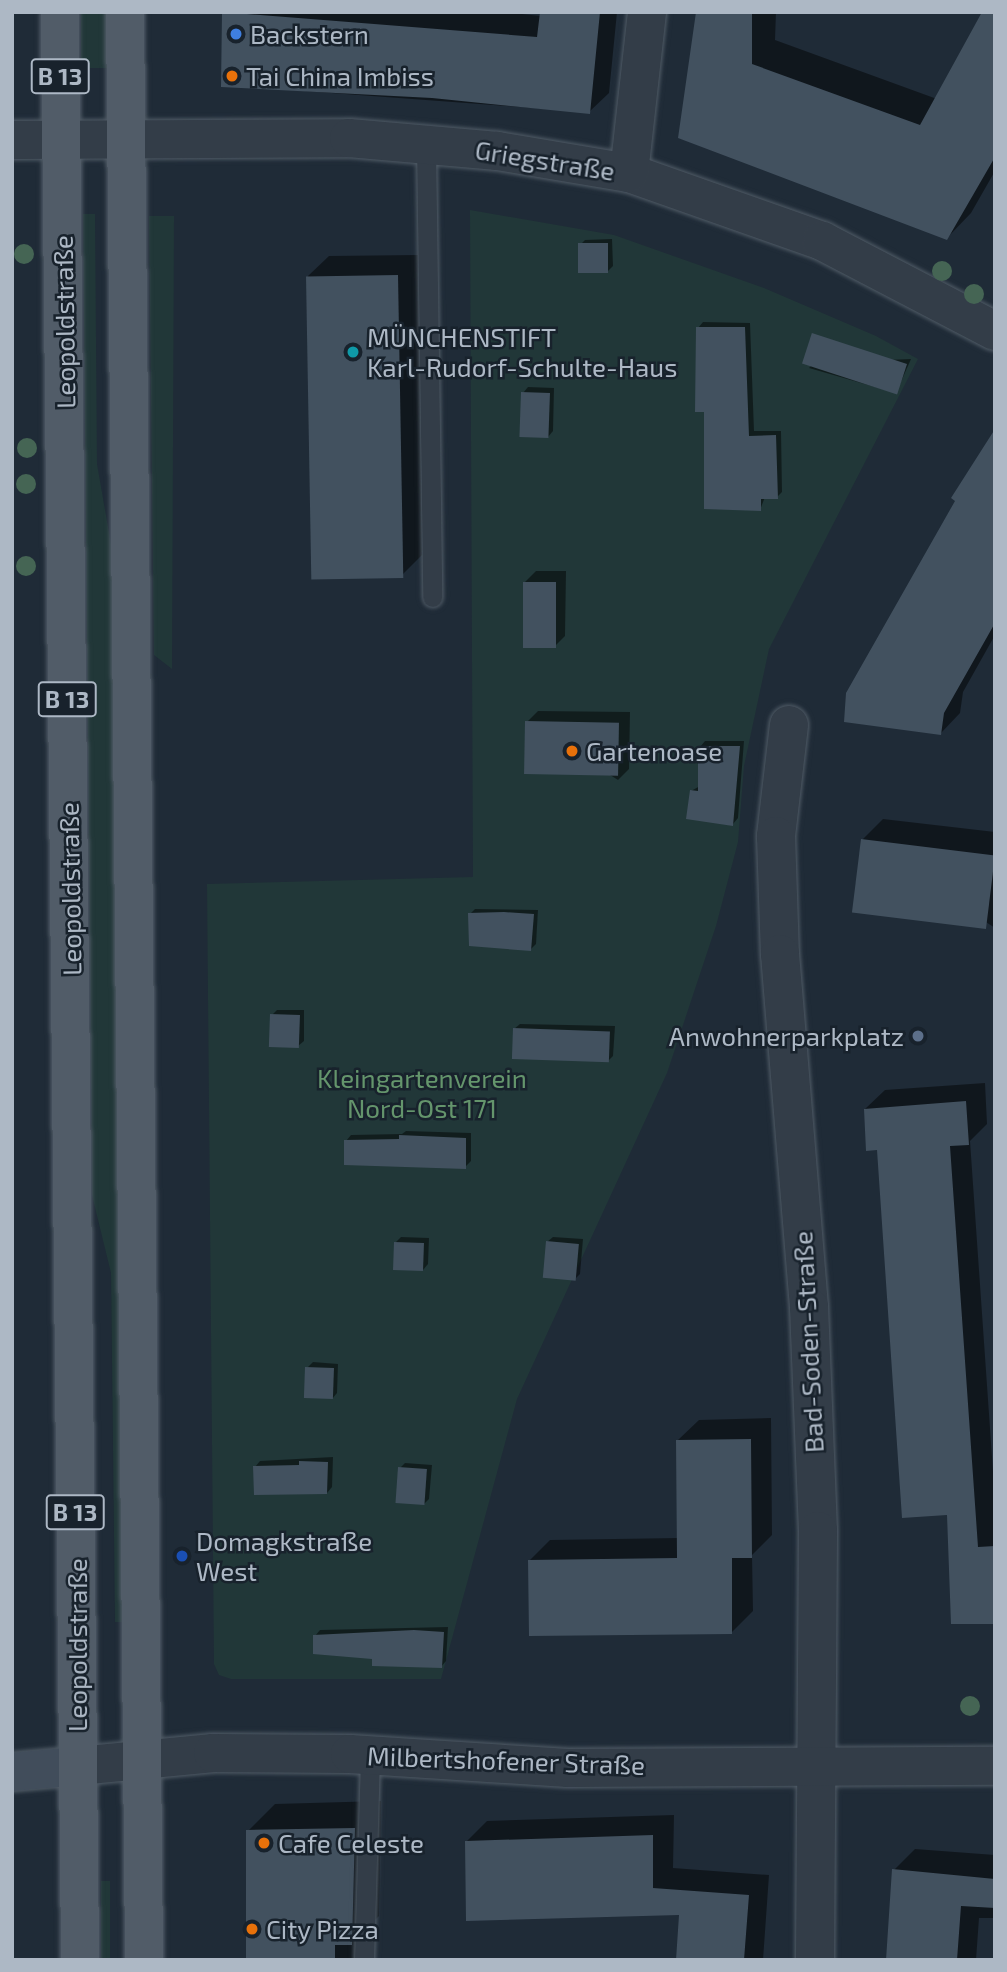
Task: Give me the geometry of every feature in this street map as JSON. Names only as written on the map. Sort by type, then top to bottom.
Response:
[{"type":"main road","name":"Leopoldstraße","points":[[60,12],[78,1766]]},
{"type":"main road","name":"B 13","points":[[125,12],[144,1960]]},
{"type":"main road","name":"B 13","points":[[78,1766],[80,1960]]},
{"type":"street","points":[[629,173],[648,12]]},
{"type":"street","name":"Griegstraße","points":[[12,140],[311,137],[426,144],[629,173],[822,241],[995,331]]},
{"type":"street","name":"Bad-Soden-Straße","points":[[789,726],[776,836],[781,967],[809,1307],[818,1531],[815,1960]]},
{"type":"street","name":"Milbertshofener Straße","points":[[78,1766],[213,1753],[370,1755],[568,1768],[817,1764],[995,1766]]},
{"type":"street","points":[[12,1772],[78,1766]]},
{"type":"lane","points":[[426,144],[432,597]]},
{"type":"lane","points":[[364,1960],[370,1755]]},
{"type":"green space","points":[[81,12],[107,12],[107,68],[81,68]]},
{"type":"green space","name":"Kleingartenverein Nord-Ost 171","points":[[470,210],[614,235],[764,288],[876,336],[918,359],[769,649],[744,766],[738,842],[716,926],[667,1073],[517,1399],[441,1679],[231,1679],[219,1675],[214,1664],[207,884],[473,877]]},
{"type":"green space","points":[[83,214],[95,214],[97,464],[112,550],[123,1622],[115,1622],[111,1273],[92,1195]]},
{"type":"green space","points":[[149,216],[174,216],[172,669],[154,655]]},
{"type":"green space","points":[[101,1881],[110,1881],[110,1960],[101,1960]]},
{"type":"building","points":[[222,12],[537,37],[540,12],[600,12],[590,114],[432,98],[221,87]]},
{"type":"building","points":[[696,12],[752,12],[752,64],[920,125],[982,12],[995,12],[995,157],[947,240],[678,138]]},
{"type":"building","points":[[578,243],[608,243],[608,273],[578,273]]},
{"type":"building","name":"MÜNCHENSTIFT Karl-Rudorf-Schulte-Haus","points":[[398,275],[403,578],[311,580],[306,277]]},
{"type":"building","points":[[696,327],[745,327],[749,436],[776,435],[778,499],[761,499],[761,511],[704,509],[704,412],[695,412]]},
{"type":"building","points":[[812,333],[907,364],[897,394],[802,364]]},
{"type":"building","points":[[521,392],[550,393],[548,438],[519,437]]},
{"type":"building","points":[[995,429],[995,623],[944,713],[941,735],[844,722],[846,693],[955,501],[951,498]]},
{"type":"building","points":[[523,582],[556,582],[556,648],[523,648]]},
{"type":"building","name":"Gartenoase","points":[[525,721],[619,723],[618,776],[524,774]]},
{"type":"building","points":[[698,746],[740,746],[733,826],[686,819],[690,790],[698,791]]},
{"type":"building","points":[[861,839],[995,855],[986,929],[852,912]]},
{"type":"building","points":[[468,913],[534,914],[531,951],[469,946]]},
{"type":"building","points":[[270,1014],[300,1015],[299,1048],[269,1047]]},
{"type":"building","points":[[513,1028],[610,1031],[609,1062],[512,1059]]},
{"type":"building","points":[[966,1101],[969,1145],[950,1146],[978,1547],[995,1546],[995,1624],[951,1624],[947,1515],[902,1518],[877,1150],[866,1151],[864,1109]]},
{"type":"building","points":[[399,1135],[466,1138],[466,1169],[344,1165],[344,1140],[399,1139]]},
{"type":"building","points":[[546,1241],[579,1244],[576,1281],[543,1278]]},
{"type":"building","points":[[394,1242],[424,1243],[423,1271],[393,1270]]},
{"type":"building","points":[[305,1367],[334,1368],[333,1399],[304,1398]]},
{"type":"building","points":[[751,1439],[752,1558],[732,1558],[732,1634],[529,1636],[528,1560],[677,1558],[676,1440]]},
{"type":"building","points":[[299,1461],[328,1462],[327,1494],[254,1495],[253,1466],[299,1465]]},
{"type":"building","points":[[398,1467],[427,1469],[424,1505],[395,1503]]},
{"type":"building","points":[[414,1630],[444,1632],[442,1668],[372,1666],[372,1659],[313,1654],[313,1635]]},
{"type":"building","points":[[355,1828],[352,1945],[335,1945],[335,1960],[246,1960],[246,1830]]},
{"type":"building","points":[[653,1835],[653,1888],[749,1895],[744,1960],[676,1960],[679,1915],[466,1921],[465,1841]]},
{"type":"building","points":[[892,1869],[995,1879],[995,1908],[961,1906],[957,1960],[886,1960]]},
{"type":"place","name":"Backstern","points":[[236,34]]},
{"type":"place","name":"Tai China Imbiss","points":[[232,76]]},
{"type":"place","name":"MÜNCHENSTIFT Karl-Rudorf-Schulte-Haus","points":[[353,352]]},
{"type":"place","name":"Gartenoase","points":[[572,751]]},
{"type":"place","name":"Anwohnerparkplatz","points":[[918,1036]]},
{"type":"place","name":"Domagkstraße West","points":[[182,1556]]},
{"type":"place","name":"Cafe Celeste","points":[[264,1843]]},
{"type":"place","name":"City Pizza","points":[[252,1929]]}]
